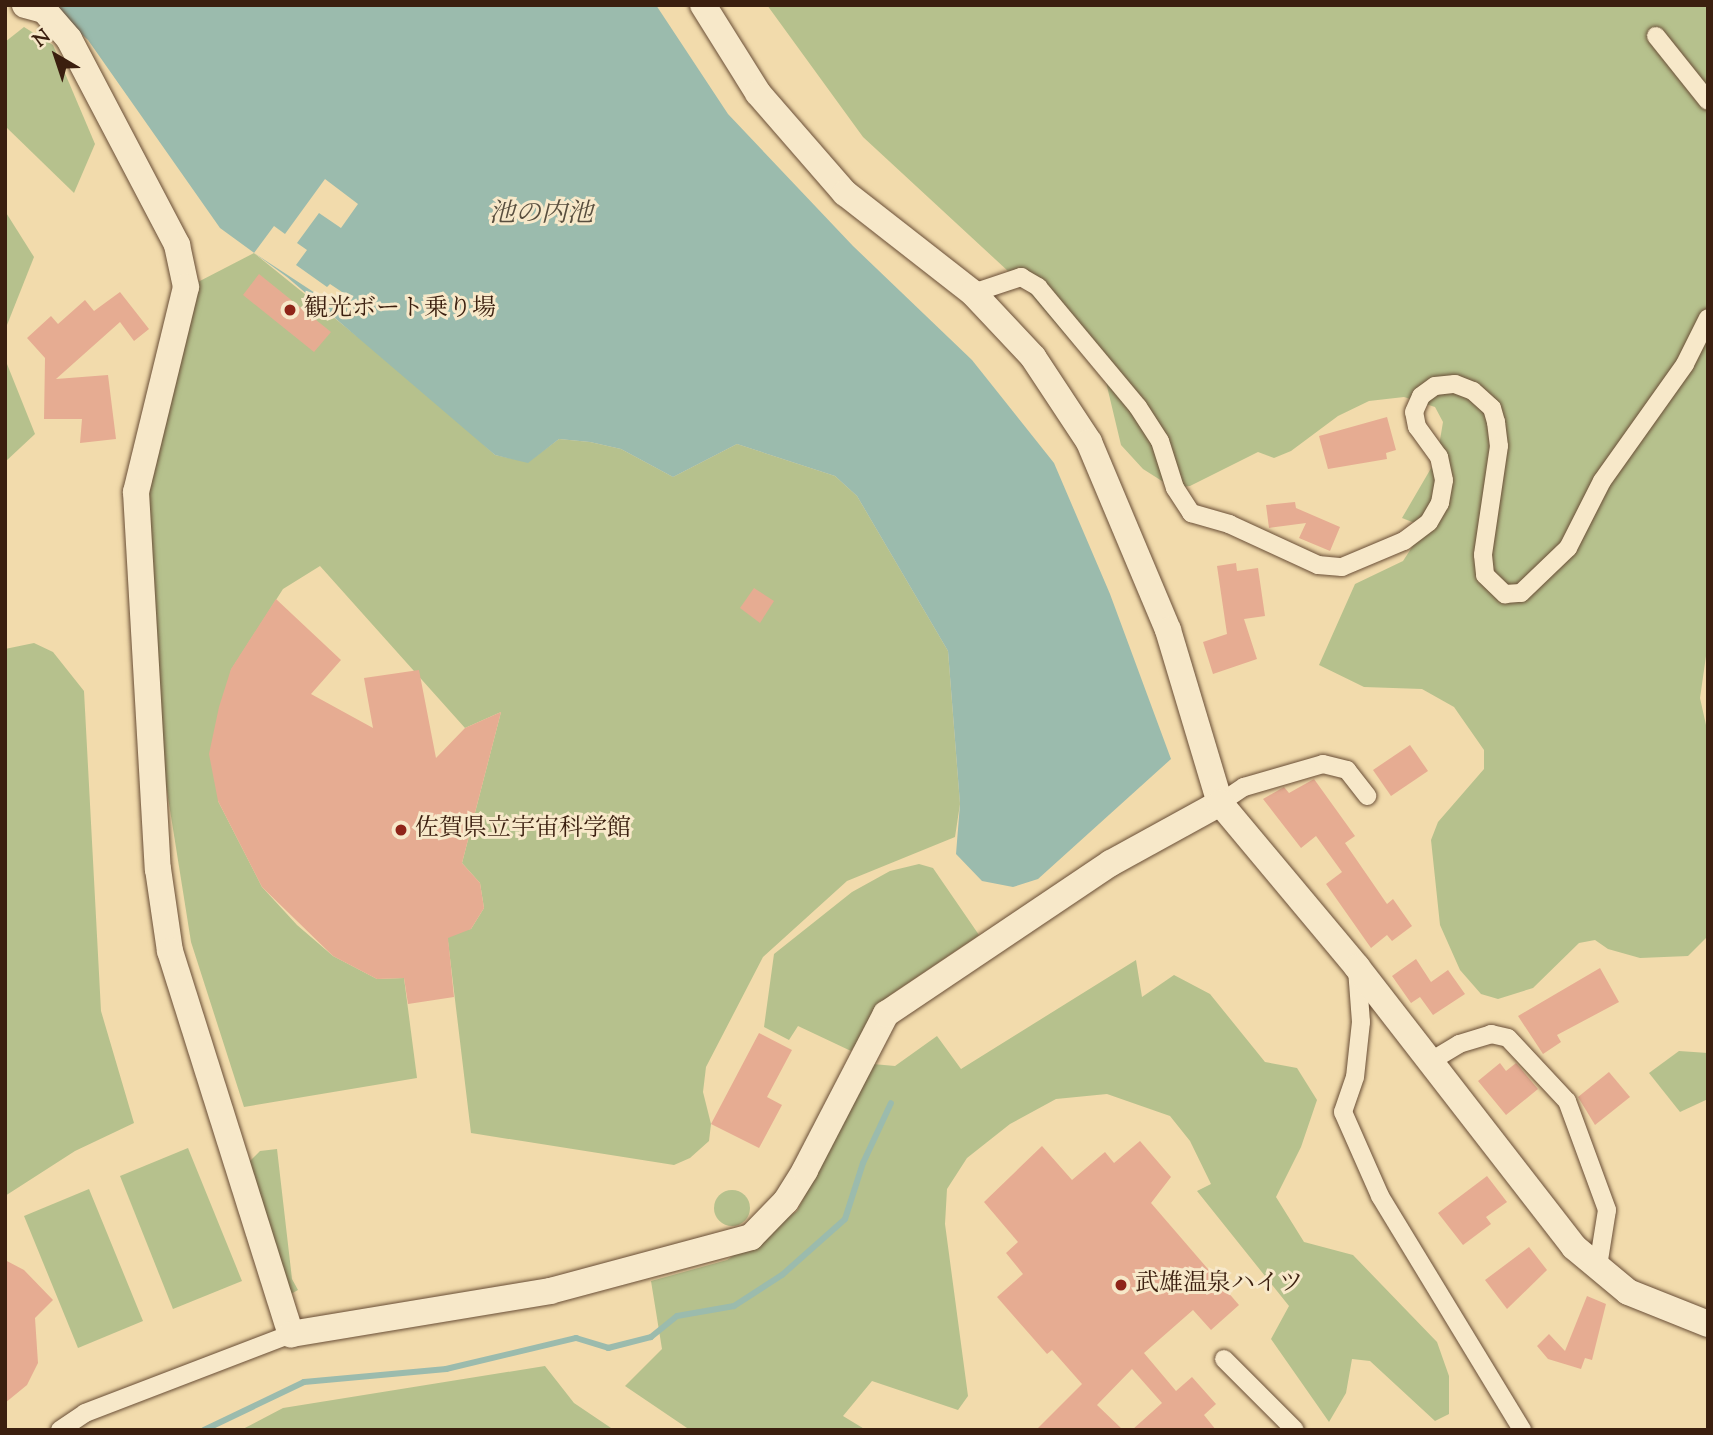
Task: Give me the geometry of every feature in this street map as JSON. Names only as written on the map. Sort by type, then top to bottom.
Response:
[{"type":"street","points":[[25,5],[44,10],[69,39],[177,245],[186,287],[136,492],[158,869],[170,951],[291,1334]]},
{"type":"street","points":[[703,5],[758,93],[845,193],[974,293],[1033,357],[1089,442],[1168,630],[1220,803],[1357,967],[1574,1247],[1628,1292],[1708,1324]]},
{"type":"street","points":[[1656,36],[1708,101]]},
{"type":"street","points":[[974,293],[1021,277],[1038,287],[1138,407],[1160,442],[1175,488],[1191,513],[1229,524],[1318,565],[1342,567],[1404,541],[1429,522],[1440,503],[1444,480],[1439,457],[1417,427],[1415,412],[1421,396],[1435,386],[1455,384],[1473,391],[1492,408],[1496,422],[1499,446],[1483,555],[1485,575],[1505,594],[1521,593],[1568,548],[1602,481],[1685,364],[1708,318]]},
{"type":"street","points":[[60,1430],[85,1413],[291,1334],[550,1291],[751,1237],[792,1191],[886,1014],[1111,863],[1244,787],[1323,764],[1347,770],[1367,796]]},
{"type":"street","points":[[1357,967],[1361,1022],[1355,1077],[1343,1112],[1380,1196],[1522,1430]]},
{"type":"street","points":[[1430,1061],[1459,1044],[1491,1034],[1508,1038],[1567,1101],[1607,1210],[1598,1266]]},
{"type":"street","points":[[1224,1359],[1295,1430]]},
{"type":"green space","points":[[767,5],[1708,5],[1708,642],[1700,698],[1708,734],[1708,936],[1688,956],[1640,958],[1608,949],[1595,940],[1579,943],[1533,988],[1498,999],[1481,994],[1460,970],[1440,925],[1431,840],[1438,822],[1484,769],[1484,750],[1454,707],[1422,689],[1364,687],[1319,665],[1355,584],[1403,561],[1425,527],[1402,518],[1437,458],[1443,422],[1435,407],[1404,397],[1369,401],[1338,416],[1291,451],[1274,458],[1258,452],[1190,486],[1173,488],[1143,469],[1121,445],[1106,382],[1022,284],[863,137]]},
{"type":"green space","points":[[24,27],[53,45],[95,144],[74,193],[5,126],[5,42]]},
{"type":"green space","points":[[5,211],[34,257],[5,330]]},
{"type":"green space","points":[[254,253],[426,392],[495,455],[528,462],[559,439],[590,442],[621,449],[673,477],[737,444],[835,476],[857,496],[948,651],[960,804],[955,837],[847,881],[763,957],[706,1067],[703,1092],[711,1124],[709,1141],[690,1158],[674,1165],[471,1133],[447,933],[471,929],[484,908],[480,883],[462,863],[501,712],[465,728],[320,566],[283,589],[231,670],[218,801],[262,887],[297,925],[333,956],[377,979],[404,978],[417,1078],[244,1107],[191,942],[146,659],[142,494],[196,283]]},
{"type":"green space","points":[[5,359],[35,434],[5,462]]},
{"type":"green space","points":[[34,643],[53,652],[84,691],[101,1011],[134,1123],[75,1151],[5,1196],[5,649]]},
{"type":"green space","points":[[919,864],[933,868],[979,935],[890,995],[851,1051],[798,1026],[789,1040],[764,1027],[774,954],[852,892],[890,871]]},
{"type":"green space","points":[[1136,960],[1142,997],[1174,975],[1210,994],[1265,1062],[1297,1068],[1317,1100],[1301,1147],[1276,1197],[1304,1242],[1353,1255],[1437,1342],[1449,1376],[1449,1414],[1435,1421],[1370,1361],[1352,1359],[1346,1393],[1329,1422],[1271,1339],[1289,1306],[1197,1191],[1211,1184],[1190,1141],[1170,1116],[1107,1094],[1056,1099],[1010,1124],[967,1158],[947,1189],[945,1224],[968,1396],[958,1410],[872,1381],[843,1416],[866,1430],[690,1430],[625,1386],[662,1349],[651,1281],[727,1260],[797,1211],[873,1064],[895,1066],[937,1036],[961,1069]]},
{"type":"green space","points":[[1679,1051],[1708,1053],[1708,1099],[1680,1112],[1649,1073]]},
{"type":"green space","points":[[188,1148],[242,1281],[173,1309],[120,1176]]},
{"type":"green space","points":[[277,1149],[292,1279],[298,1290],[289,1295],[248,1163],[260,1151]]},
{"type":"green space","points":[[89,1189],[143,1321],[78,1348],[24,1216]]},
{"type":"green space","points":[[732,1190],[745,1195],[750,1208],[745,1221],[732,1226],[719,1221],[714,1208],[719,1195]]},
{"type":"green space","points":[[545,1366],[574,1403],[614,1430],[241,1430],[283,1408]]},
{"type":"water","name":"池の内池","points":[[49,5],[656,5],[728,114],[853,246],[972,360],[1054,463],[1110,594],[1171,759],[1038,879],[1013,887],[982,881],[956,854],[960,804],[948,651],[857,496],[835,476],[737,444],[673,477],[621,449],[590,442],[559,439],[528,463],[495,455],[287,277],[220,228],[88,40]]},
{"type":"pier","points":[[325,179],[358,204],[341,228],[319,213],[297,243],[307,250],[296,265],[327,287],[330,284],[348,296],[338,308],[254,253],[274,226],[285,234]]},
{"type":"building","name":"観光ボート乗り場","points":[[259,274],[331,332],[314,352],[243,295]]},
{"type":"building","points":[[120,292],[149,329],[134,341],[120,322],[56,379],[108,375],[116,439],[80,443],[82,419],[44,419],[45,358],[27,338],[51,316],[58,324],[85,300],[94,311]]},
{"type":"building","points":[[1387,417],[1396,450],[1386,453],[1387,459],[1328,469],[1319,436]]},
{"type":"building","points":[[1295,502],[1296,508],[1340,527],[1330,551],[1299,538],[1306,523],[1269,528],[1266,505]]},
{"type":"building","points":[[1236,563],[1237,571],[1258,568],[1265,616],[1244,619],[1257,659],[1213,674],[1203,642],[1227,634],[1217,566]]},
{"type":"building","points":[[754,588],[774,601],[760,623],[740,608]]},
{"type":"building","points":[[276,599],[341,660],[311,694],[373,728],[364,678],[419,670],[436,758],[465,728],[501,712],[462,863],[480,883],[484,908],[471,929],[448,938],[454,997],[408,1004],[404,978],[377,979],[333,956],[262,887],[218,801],[209,754],[219,707],[231,669]]},
{"type":"building","points":[[1410,745],[1428,771],[1391,796],[1373,770]]},
{"type":"building","points":[[1314,779],[1355,836],[1345,843],[1387,904],[1393,899],[1412,926],[1392,941],[1387,935],[1371,948],[1326,884],[1342,872],[1316,836],[1301,848],[1263,799],[1284,787],[1289,793]]},
{"type":"building","points":[[1416,959],[1431,982],[1448,970],[1465,994],[1433,1015],[1420,997],[1411,1003],[1392,976]]},
{"type":"building","points":[[1600,968],[1619,1002],[1557,1035],[1561,1042],[1543,1054],[1518,1016]]},
{"type":"building","points":[[759,1033],[792,1050],[767,1097],[782,1105],[759,1148],[711,1124]]},
{"type":"building","points":[[1500,1063],[1506,1071],[1516,1063],[1538,1089],[1506,1115],[1478,1081]]},
{"type":"building","points":[[1609,1072],[1630,1097],[1595,1125],[1578,1097]]},
{"type":"building","name":"武雄温泉ハイツ","points":[[1140,1141],[1171,1177],[1151,1203],[1239,1305],[1211,1330],[1193,1310],[1144,1353],[1176,1391],[1192,1377],[1216,1404],[1204,1415],[1216,1430],[1132,1430],[1162,1403],[1132,1369],[1097,1405],[1123,1430],[1036,1430],[1082,1384],[1052,1350],[1047,1354],[997,1297],[1023,1274],[1006,1253],[1018,1242],[984,1202],[1042,1146],[1072,1180],[1105,1152],[1114,1163]]},
{"type":"building","points":[[1487,1176],[1507,1202],[1486,1217],[1491,1224],[1463,1245],[1438,1213]]},
{"type":"building","points":[[1529,1247],[1547,1270],[1507,1309],[1485,1280]]},
{"type":"building","points":[[5,1260],[24,1270],[53,1300],[35,1318],[38,1363],[27,1385],[5,1403]]},
{"type":"building","points":[[1587,1296],[1606,1304],[1592,1360],[1585,1358],[1581,1369],[1548,1359],[1537,1346],[1549,1334],[1565,1351]]},
{"type":"waterway","points":[[204,1430],[304,1382],[446,1369],[576,1338],[608,1348],[651,1337],[677,1316],[734,1306],[782,1275],[845,1219],[863,1163],[891,1103]]},
{"type":"place","name":"観光ボート乗り場","points":[[290,310]]},
{"type":"place","name":"佐賀県立宇宙科学館","points":[[401,830]]},
{"type":"place","name":"武雄温泉ハイツ","points":[[1121,1285]]}]
